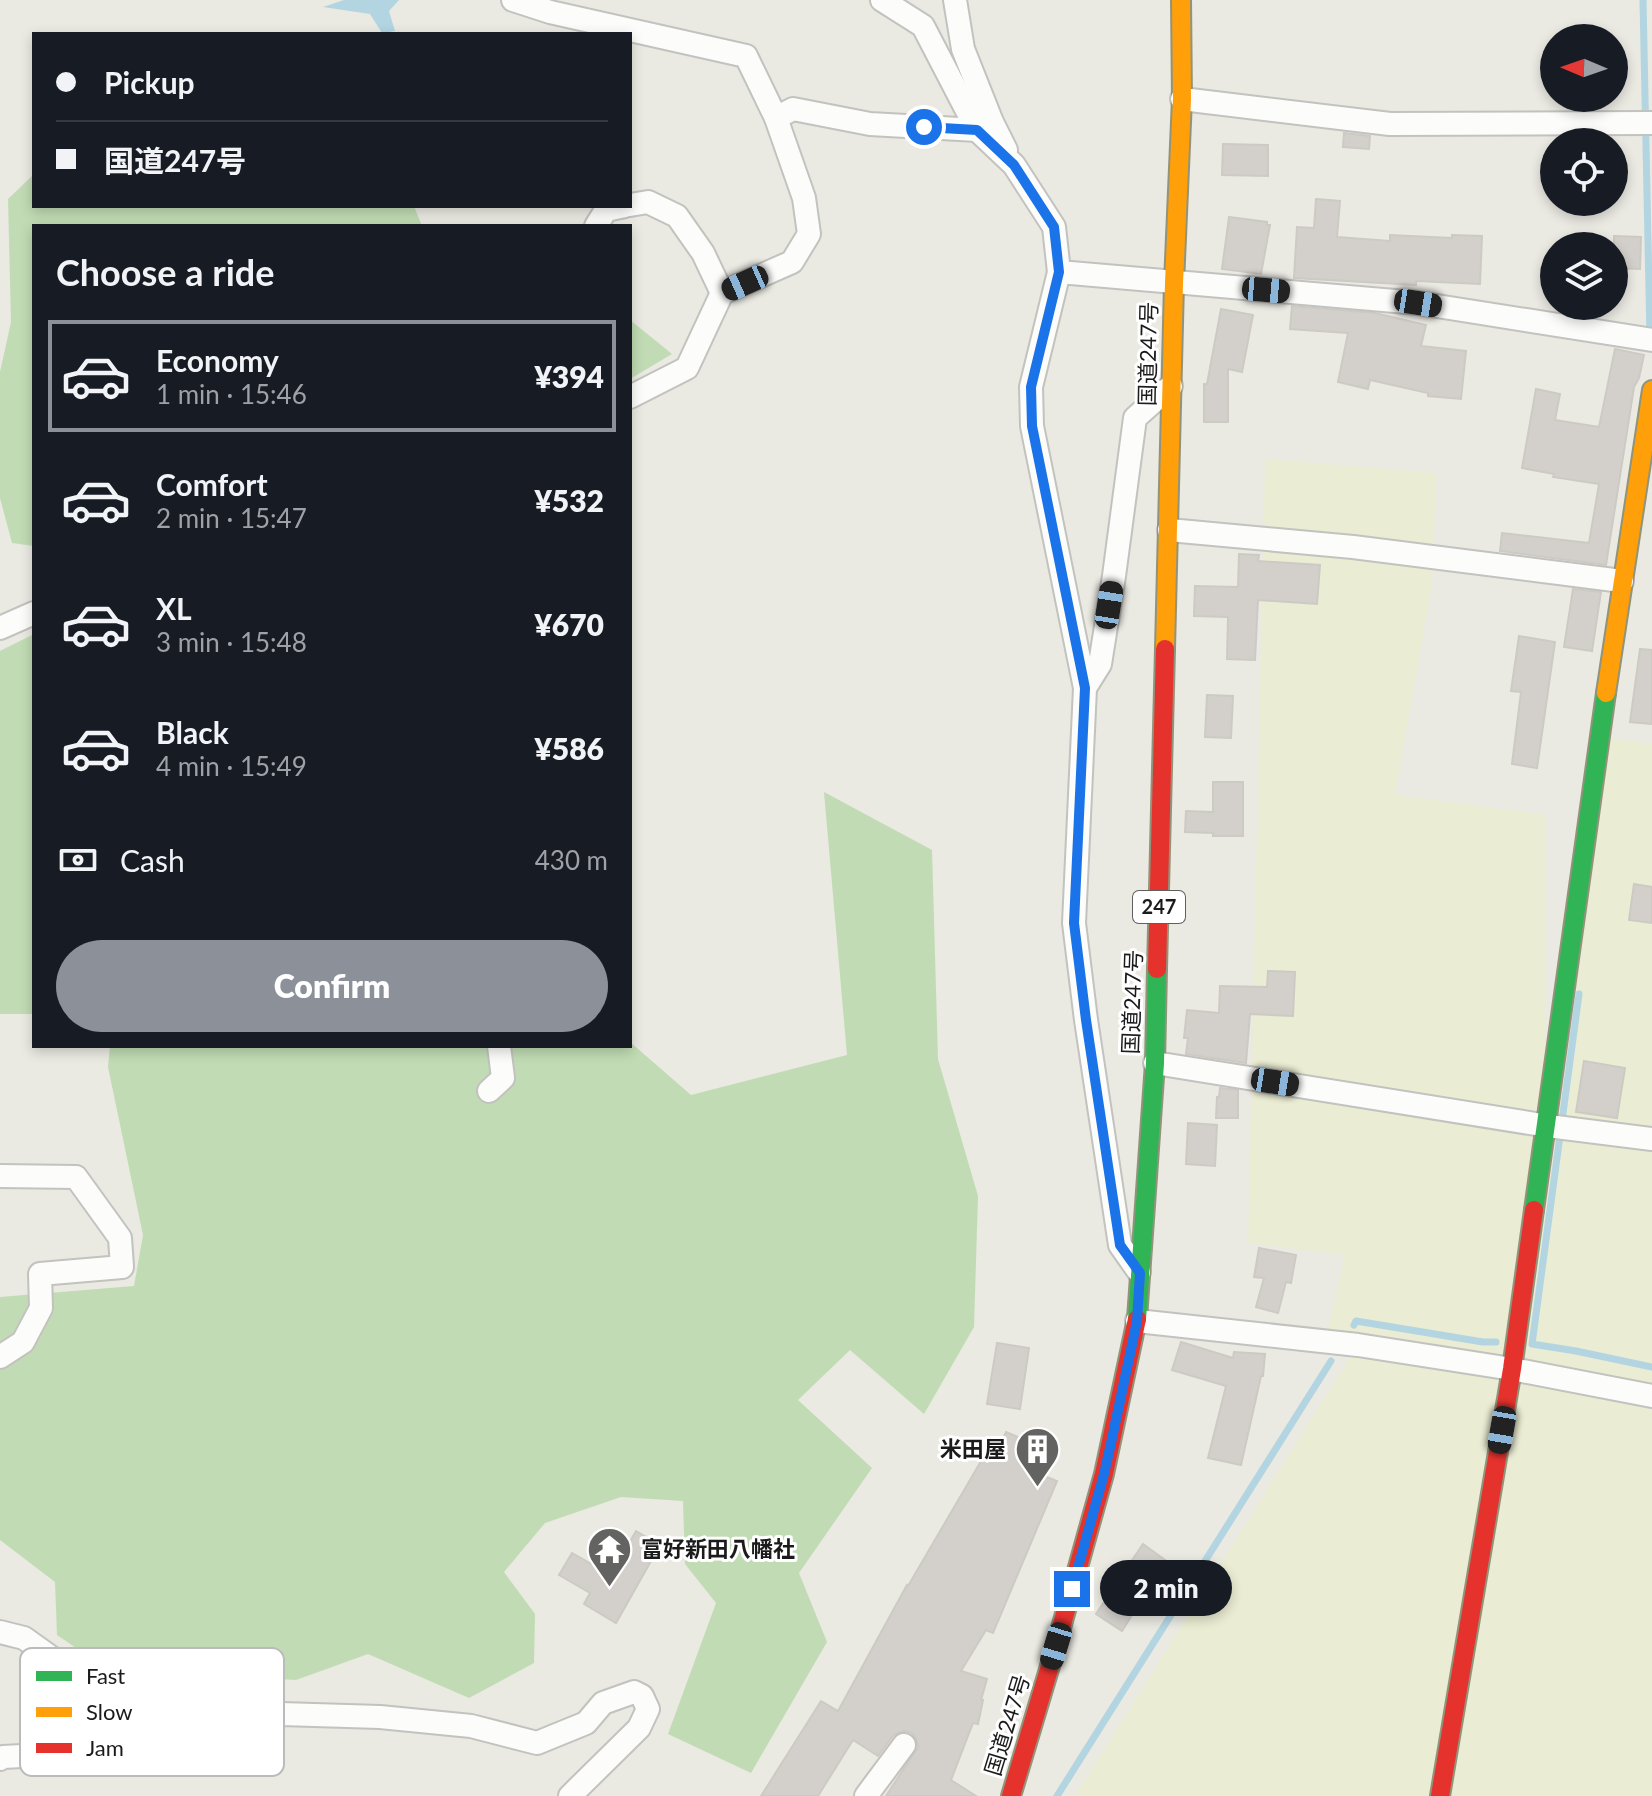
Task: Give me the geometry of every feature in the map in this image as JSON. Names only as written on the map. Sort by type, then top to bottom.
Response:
[{"type":"main road","name":"国道247号","points":[[1011,1796],[1104,1474],[1137,1321],[1155,1063],[1171,386],[1182,99],[1181,0]]},
{"type":"main road","points":[[1440,1796],[1512,1369],[1622,581],[1652,390]]},
{"type":"street","points":[[513,0],[550,12],[746,56],[776,118],[804,198],[809,234],[792,262],[722,293],[687,368],[632,396]]},
{"type":"street","points":[[882,0],[923,26],[977,130],[1014,165]]},
{"type":"street","points":[[955,0],[963,49],[992,122],[1014,165],[1054,227],[1059,272],[1031,387],[1032,426],[1085,688],[1074,923],[1086,1020],[1120,1245],[1140,1273]]},
{"type":"street","points":[[1182,99],[1390,124],[1652,123]]},
{"type":"street","points":[[776,118],[793,109],[870,124],[977,130]]},
{"type":"street","points":[[632,205],[648,202],[677,216],[703,253],[722,293]]},
{"type":"street","points":[[597,224],[606,210],[617,208]]},
{"type":"street","points":[[1059,272],[1418,303],[1643,339]]},
{"type":"street","points":[[1085,688],[1100,664],[1135,418],[1171,386]]},
{"type":"street","points":[[1169,530],[1353,547],[1622,581]]},
{"type":"street","points":[[0,628],[32,614]]},
{"type":"street","points":[[489,1091],[503,1078],[499,1048]]},
{"type":"street","points":[[1155,1063],[1547,1126],[1652,1139]]},
{"type":"street","points":[[0,1176],[76,1177],[120,1238],[122,1267],[40,1274],[41,1308],[23,1342],[0,1357]]},
{"type":"street","points":[[1137,1321],[1358,1345],[1512,1369],[1652,1396]]},
{"type":"street","points":[[0,1632],[24,1638],[38,1648]]},
{"type":"street","points":[[284,1714],[380,1717],[471,1726],[537,1743],[586,1723],[603,1703],[634,1692],[642,1696],[648,1709],[639,1728],[570,1796]]},
{"type":"street","points":[[866,1796],[904,1745]]},
{"type":"street","points":[[0,1759],[20,1756]]},
{"type":"green space","points":[[32,176],[32,208],[415,208],[421,224],[32,224],[32,546],[12,543],[0,498],[0,372],[11,322],[8,199]]},
{"type":"green space","points":[[632,322],[672,354],[632,378]]},
{"type":"green space","points":[[1265,459],[1437,473],[1431,587],[1395,795],[1546,815],[1546,1117],[1601,737],[1652,744],[1652,1796],[1075,1796],[1358,1345],[1325,1341],[1345,1255],[1248,1243]]},
{"type":"green space","points":[[32,635],[32,1014],[0,1014],[0,651]]},
{"type":"green space","points":[[824,792],[932,850],[938,1059],[978,1196],[974,1327],[924,1414],[850,1350],[798,1400],[872,1468],[799,1573],[827,1642],[751,1773],[668,1734],[716,1603],[685,1564],[683,1501],[621,1497],[545,1523],[504,1572],[535,1614],[534,1663],[469,1698],[368,1654],[296,1680],[284,1679],[284,1648],[76,1648],[57,1635],[55,1582],[0,1540],[0,1297],[134,1286],[143,1235],[108,1067],[110,1048],[632,1048],[632,1044],[691,1095],[847,1055]]},
{"type":"water","points":[[344,0],[399,0],[389,11],[395,31],[388,32],[381,32],[370,14],[323,7]]},
{"type":"building","points":[[1344,133],[1370,136],[1369,149],[1343,147]]},
{"type":"building","points":[[1223,144],[1268,145],[1268,176],[1222,175]]},
{"type":"building","points":[[1316,199],[1340,201],[1337,237],[1390,241],[1390,235],[1482,236],[1480,284],[1416,281],[1416,285],[1294,278],[1297,227],[1314,228]]},
{"type":"building","points":[[1229,217],[1270,225],[1261,274],[1222,269]]},
{"type":"building","points":[[1628,237],[1641,237],[1640,269],[1628,269]]},
{"type":"building","points":[[1292,306],[1375,313],[1426,325],[1421,346],[1466,351],[1461,399],[1428,396],[1428,393],[1370,380],[1368,389],[1338,382],[1348,333],[1290,329]]},
{"type":"building","points":[[1221,309],[1253,315],[1242,372],[1228,369],[1228,422],[1204,422],[1204,384],[1207,384]]},
{"type":"building","points":[[1615,349],[1644,355],[1634,387],[1606,565],[1500,551],[1502,533],[1589,543],[1599,484],[1553,477],[1554,474],[1522,468],[1536,389],[1560,394],[1555,420],[1599,427]]},
{"type":"building","points":[[1239,554],[1259,555],[1258,561],[1320,565],[1317,604],[1258,600],[1255,660],[1227,659],[1228,617],[1194,616],[1195,586],[1238,587]]},
{"type":"building","points":[[1573,589],[1601,592],[1592,651],[1564,647]]},
{"type":"building","points":[[1519,636],[1555,642],[1537,768],[1512,764],[1521,692],[1511,691]]},
{"type":"building","points":[[1640,649],[1652,650],[1652,724],[1630,722]]},
{"type":"building","points":[[1207,695],[1233,696],[1231,738],[1205,737]]},
{"type":"building","points":[[1213,782],[1243,782],[1243,836],[1185,832],[1186,811],[1213,812]]},
{"type":"building","points":[[1634,884],[1652,887],[1652,923],[1629,920]]},
{"type":"building","points":[[1268,971],[1295,972],[1293,1016],[1250,1014],[1246,1063],[1186,1054],[1187,1010],[1219,1013],[1220,986],[1267,987]]},
{"type":"building","points":[[1584,1061],[1625,1068],[1617,1118],[1576,1112]]},
{"type":"building","points":[[1220,1088],[1238,1090],[1238,1118],[1216,1118]]},
{"type":"building","points":[[1188,1123],[1217,1125],[1215,1166],[1186,1164]]},
{"type":"building","points":[[1259,1248],[1296,1255],[1291,1283],[1286,1282],[1278,1313],[1256,1307],[1264,1278],[1254,1277]]},
{"type":"building","points":[[1181,1342],[1233,1358],[1234,1352],[1265,1354],[1263,1376],[1241,1465],[1208,1458],[1226,1386],[1172,1370]]},
{"type":"building","points":[[997,1343],[1029,1348],[1020,1409],[987,1404]]},
{"type":"building","points":[[1006,1432],[1034,1444],[1030,1452],[1035,1455],[1029,1470],[1057,1481],[993,1633],[986,1630],[961,1671],[987,1679],[978,1724],[973,1723],[951,1780],[976,1796],[886,1796],[918,1747],[912,1733],[905,1731],[893,1736],[878,1756],[853,1740],[818,1796],[761,1796],[821,1701],[838,1711],[907,1585],[984,1456],[993,1460]]},
{"type":"building","name":"富好新田八幡社","points":[[636,1531],[660,1545],[616,1623],[584,1604],[590,1593],[559,1575],[572,1553],[611,1575]]},
{"type":"building","points":[[1143,1544],[1190,1578],[1166,1612],[1144,1596],[1122,1631],[1096,1614]]},
{"type":"waterway","points":[[1643,0],[1650,338]]},
{"type":"waterway","points":[[1579,994],[1532,1344],[1652,1367]]},
{"type":"waterway","points":[[1354,1325],[1356,1321],[1496,1342]]},
{"type":"waterway","points":[[1057,1796],[1331,1361]]},
{"type":"traffic: fast","points":[[1534,1210],[1606,693]]},
{"type":"traffic: fast","points":[[1137,1319],[1155,1063],[1157,969]]},
{"type":"traffic: slow","points":[[1165,649],[1182,99],[1181,0]]},
{"type":"traffic: slow","points":[[1606,693],[1652,390]]},
{"type":"traffic: jam","points":[[1157,969],[1165,649]]},
{"type":"traffic: jam","points":[[1440,1796],[1512,1369],[1534,1210]]},
{"type":"traffic: jam","points":[[1011,1796],[1104,1474],[1137,1319]]},
{"type":"place","name":"米田屋","points":[[1037,1488]]},
{"type":"place","name":"富好新田八幡社","points":[[610,1588]]},
{"type":"route","points":[[924,127],[977,130],[1014,165],[1054,227],[1059,272],[1031,387],[1032,426],[1085,688],[1074,923],[1086,1020],[1120,1245],[1140,1273],[1137,1321],[1111,1443],[1072,1589]]}]
